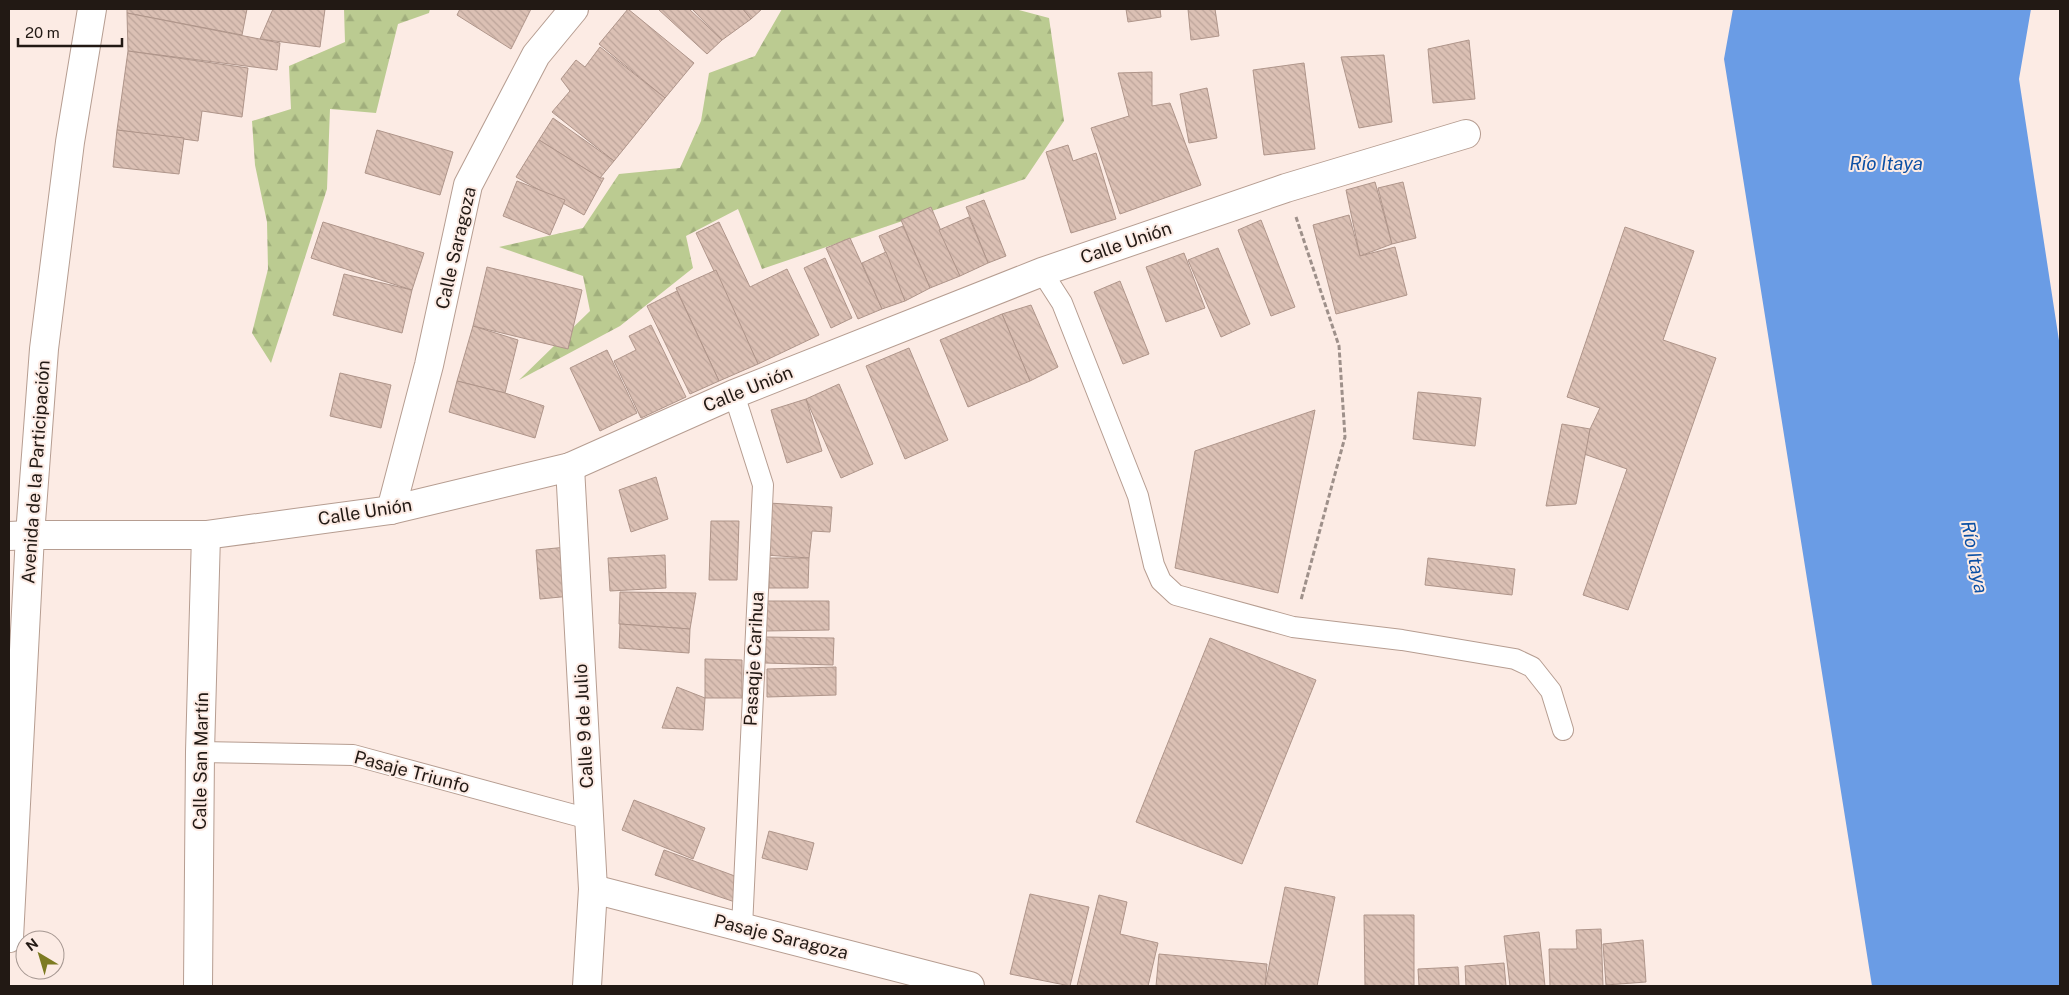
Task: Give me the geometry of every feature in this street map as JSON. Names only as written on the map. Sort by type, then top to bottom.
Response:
[{"type":"street","name":"Avenida de la Participación","points":[[9,938],[20,536],[70,142],[92,9]]},
{"type":"street","name":"Calle Saragoza","points":[[391,510],[429,365],[468,185],[536,56],[574,9]]},
{"type":"street","name":"Calle Unión","points":[[20,536],[206,535],[391,510],[570,467],[734,394],[1042,272],[1286,188],[1466,134]]},
{"type":"street","name":"Calle 9 de Julio","points":[[570,467],[593,889],[587,986]]},
{"type":"street","name":"Calle San Martín","points":[[198,986],[200,752],[206,535]]},
{"type":"street","name":"Pasaje Saragoza","points":[[593,889],[970,986]]},
{"type":"lane","points":[[1042,272],[1062,303],[1138,496],[1154,565],[1161,581],[1176,595],[1293,627],[1402,640],[1515,659],[1532,667],[1551,691],[1562,730]]},
{"type":"lane","name":"Pasaqje Carihua","points":[[734,394],[763,485],[742,927]]},
{"type":"lane","name":"Pasaje Triunfo","points":[[200,752],[353,755],[589,819]]},
{"type":"path","points":[[1286,188],[1340,346],[1345,437],[1293,627]]},
{"type":"green space","points":[[344,9],[430,9],[429,13],[398,24],[376,113],[330,109],[327,189],[271,363],[252,333],[268,269],[267,222],[255,165],[252,121],[291,109],[289,66],[345,42]]},
{"type":"green space","points":[[782,9],[1015,9],[1049,18],[1064,121],[1025,179],[762,269],[738,209],[686,236],[693,268],[620,326],[519,380],[590,311],[583,276],[499,247],[583,228],[619,174],[680,168],[701,121],[709,73],[755,56]]},
{"type":"water","name":"Río Itaya","points":[[1733,9],[2031,9],[2019,79],[2060,347],[2060,986],[1872,986],[1724,59]]},
{"type":"building","points":[[127,9],[247,9],[242,35],[127,13]]},
{"type":"building","points":[[273,9],[325,9],[320,47],[260,39]]},
{"type":"building","points":[[460,9],[531,9],[511,49],[457,15]]},
{"type":"building","points":[[628,9],[694,63],[665,98],[599,44]]},
{"type":"building","points":[[658,9],[689,9],[722,40],[707,54]]},
{"type":"building","points":[[692,9],[743,9],[751,19],[722,40]]},
{"type":"building","points":[[743,9],[762,9],[751,19]]},
{"type":"building","points":[[1126,9],[1160,9],[1161,17],[1128,22]]},
{"type":"building","points":[[1188,9],[1215,9],[1219,36],[1191,40]]},
{"type":"building","points":[[127,13],[280,43],[277,70],[128,51]]},
{"type":"building","points":[[1469,40],[1475,99],[1433,103],[1428,49]]},
{"type":"building","points":[[600,47],[665,98],[614,161],[552,112],[570,91],[561,79],[576,60],[585,67]]},
{"type":"building","points":[[128,51],[248,68],[242,117],[202,111],[198,141],[117,130]]},
{"type":"building","points":[[1384,55],[1392,122],[1359,128],[1341,57]]},
{"type":"building","points":[[1304,63],[1315,149],[1264,155],[1253,70]]},
{"type":"building","points":[[1152,72],[1152,106],[1170,103],[1201,185],[1120,214],[1091,128],[1129,116],[1118,73]]},
{"type":"building","points":[[1207,88],[1217,138],[1189,143],[1180,94]]},
{"type":"building","points":[[553,118],[614,161],[600,178],[539,140]]},
{"type":"building","points":[[117,130],[184,138],[179,174],[113,167]]},
{"type":"building","points":[[377,130],[453,152],[440,195],[365,173]]},
{"type":"building","points":[[539,140],[600,178],[604,178],[584,215],[516,177]]},
{"type":"building","points":[[1068,145],[1073,161],[1096,153],[1116,219],[1071,233],[1046,152]]},
{"type":"building","points":[[517,181],[565,200],[550,235],[503,216]]},
{"type":"building","points":[[1375,182],[1392,244],[1360,256],[1346,190]]},
{"type":"building","points":[[1403,182],[1416,238],[1392,244],[1378,188]]},
{"type":"building","points":[[984,200],[1006,256],[988,263],[966,207]]},
{"type":"building","points":[[931,207],[960,276],[930,288],[901,220]]},
{"type":"building","points":[[1349,215],[1360,256],[1395,247],[1407,295],[1336,314],[1313,225]]},
{"type":"building","points":[[969,217],[988,263],[960,276],[939,230]]},
{"type":"building","points":[[1261,220],[1295,307],[1271,316],[1238,230]]},
{"type":"building","points":[[323,222],[424,253],[412,290],[311,258]]},
{"type":"building","points":[[719,222],[750,287],[787,269],[819,335],[758,364],[696,233]]},
{"type":"building","points":[[903,226],[930,288],[905,301],[879,236]]},
{"type":"building","points":[[1625,227],[1694,251],[1663,340],[1716,358],[1628,610],[1583,595],[1627,469],[1584,454],[1590,429],[1600,408],[1567,397]]},
{"type":"building","points":[[850,238],[882,309],[858,319],[826,248]]},
{"type":"building","points":[[1218,248],[1250,324],[1221,337],[1188,260]]},
{"type":"building","points":[[886,252],[905,301],[882,309],[862,263]]},
{"type":"building","points":[[1184,253],[1205,308],[1166,322],[1146,267]]},
{"type":"building","points":[[825,258],[852,318],[831,328],[804,268]]},
{"type":"building","points":[[487,267],[582,290],[568,349],[473,326]]},
{"type":"building","points":[[716,270],[758,364],[719,381],[676,288]]},
{"type":"building","points":[[344,274],[412,290],[402,333],[333,315]]},
{"type":"building","points":[[1120,281],[1149,354],[1123,364],[1094,292]]},
{"type":"building","points":[[677,291],[719,381],[690,394],[647,306]]},
{"type":"building","points":[[1031,305],[1058,367],[1030,381],[1002,314]]},
{"type":"building","points":[[1002,314],[1030,381],[968,407],[940,340]]},
{"type":"building","points":[[651,325],[686,397],[641,418],[614,361],[636,350],[629,336]]},
{"type":"building","points":[[473,326],[518,340],[505,393],[457,381]]},
{"type":"building","points":[[909,348],[948,440],[905,459],[866,366]]},
{"type":"building","points":[[607,350],[637,413],[600,431],[570,368]]},
{"type":"building","points":[[340,373],[391,385],[381,428],[330,416]]},
{"type":"building","points":[[457,381],[505,393],[544,406],[535,438],[449,412]]},
{"type":"building","points":[[839,384],[873,464],[841,478],[806,399]]},
{"type":"building","points":[[1418,392],[1481,398],[1475,446],[1413,439]]},
{"type":"building","points":[[806,399],[822,451],[787,463],[771,410]]},
{"type":"building","points":[[1315,410],[1278,593],[1175,568],[1195,451]]},
{"type":"building","points":[[1562,424],[1590,429],[1576,504],[1546,506]]},
{"type":"building","points":[[656,477],[668,519],[631,532],[619,490]]},
{"type":"building","points":[[769,503],[832,507],[830,532],[812,531],[809,558],[765,555]]},
{"type":"building","points":[[711,521],[739,521],[737,580],[709,580]]},
{"type":"building","points":[[567,547],[571,596],[540,599],[536,550]]},
{"type":"building","points":[[665,555],[666,588],[610,591],[608,558]]},
{"type":"building","points":[[769,558],[809,558],[808,588],[769,588]]},
{"type":"building","points":[[1428,558],[1515,569],[1512,595],[1425,585]]},
{"type":"building","points":[[620,592],[696,593],[690,629],[619,624]]},
{"type":"building","points":[[765,601],[829,601],[829,630],[765,631]]},
{"type":"building","points":[[620,624],[690,629],[689,653],[619,648]]},
{"type":"building","points":[[766,637],[834,638],[833,665],[765,663]]},
{"type":"building","points":[[1210,638],[1316,680],[1242,864],[1136,822]]},
{"type":"building","points":[[705,659],[742,660],[742,698],[705,698]]},
{"type":"building","points":[[836,667],[836,695],[767,697],[767,669]]},
{"type":"building","points":[[677,687],[705,698],[703,730],[662,728]]},
{"type":"building","points":[[634,800],[705,828],[693,859],[622,830]]},
{"type":"building","points":[[769,831],[814,843],[807,870],[762,858]]},
{"type":"building","points":[[664,850],[743,879],[735,902],[655,875]]},
{"type":"building","points":[[1285,887],[1335,897],[1317,986],[1265,986]]},
{"type":"building","points":[[1030,894],[1089,907],[1070,986],[1010,974]]},
{"type":"building","points":[[1099,895],[1127,902],[1120,934],[1158,943],[1148,986],[1077,986]]},
{"type":"building","points":[[1364,915],[1414,915],[1414,986],[1365,986]]},
{"type":"building","points":[[1601,929],[1603,986],[1550,986],[1549,949],[1577,949],[1576,930]]},
{"type":"building","points":[[1539,932],[1545,986],[1510,986],[1504,936]]},
{"type":"building","points":[[1643,940],[1646,982],[1606,985],[1603,944]]},
{"type":"building","points":[[1159,954],[1267,964],[1265,986],[1156,986]]},
{"type":"building","points":[[1504,963],[1506,986],[1466,986],[1465,966]]},
{"type":"building","points":[[1458,967],[1459,986],[1419,986],[1418,969]]}]
